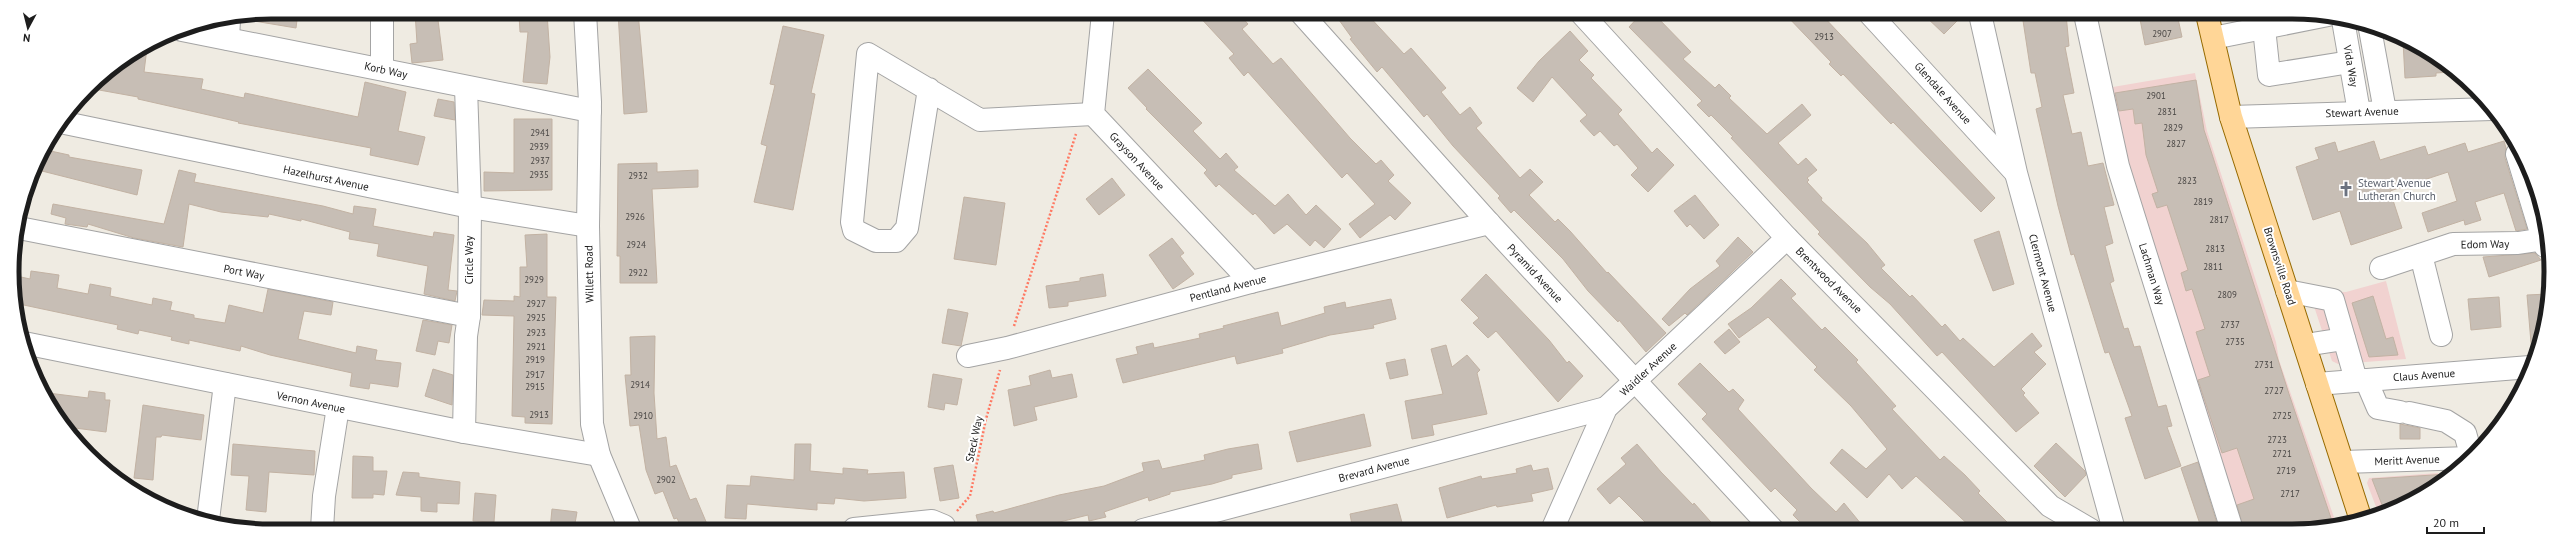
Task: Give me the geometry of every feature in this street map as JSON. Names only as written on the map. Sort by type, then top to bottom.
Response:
[{"type":"main road","name":"Brownsville Road","points":[[2208,19],[2231,117],[2359,514]]},
{"type":"street","points":[[382,19],[382,68]]},
{"type":"street","name":"Willett Road","points":[[585,19],[590,111],[588,226],[592,424],[599,455],[628,524]]},
{"type":"street","points":[[929,89],[906,228],[896,240],[876,241],[854,230],[852,222],[868,54],[929,89],[980,120],[1087,114],[1102,19]]},
{"type":"street","name":"Pyramid Avenue","points":[[1306,19],[1489,223],[1767,524]]},
{"type":"street","name":"Brentwood Avenue","points":[[1586,19],[1787,238],[2050,506],[2081,524]]},
{"type":"street","name":"Glendale Avenue","points":[[1875,19],[2016,173]]},
{"type":"street","name":"Clermont Avenue","points":[[1981,19],[2016,173],[2112,524]]},
{"type":"street","name":"Lachman Way","points":[[2086,19],[2118,166],[2230,524]]},
{"type":"street","points":[[2213,38],[2304,20]]},
{"type":"street","name":"Vida Way","points":[[2344,25],[2359,112]]},
{"type":"street","points":[[2264,28],[2269,75],[2350,62]]},
{"type":"street","name":"Korb Way","points":[[198,30],[228,30],[466,87],[590,111]]},
{"type":"street","points":[[2370,31],[2385,111]]},
{"type":"street","name":"Circle Way","points":[[464,432],[466,336],[469,316],[470,207],[466,87]]},
{"type":"street","name":"Stewart Avenue","points":[[2231,117],[2484,108]]},
{"type":"street","name":"Grayson Avenue","points":[[1087,114],[1251,282]]},
{"type":"street","name":"Hazelhurst Avenue","points":[[67,124],[470,207],[588,226]]},
{"type":"street","points":[[2521,166],[2540,229]]},
{"type":"street","name":"Pentland Avenue","points":[[968,356],[1007,348],[1251,282],[1489,223]]},
{"type":"street","name":"Port Way","points":[[23,229],[469,316]]},
{"type":"street","name":"Waidler Avenue","points":[[1555,524],[1606,408],[1787,238]]},
{"type":"street","name":"Edom Way","points":[[2381,268],[2453,244],[2542,241]]},
{"type":"street","points":[[2421,255],[2441,335]]},
{"type":"street","points":[[2287,291],[2333,300],[2344,339],[2361,380],[2378,408],[2446,421],[2465,433],[2469,451]]},
{"type":"street","points":[[2305,345],[2344,339]]},
{"type":"street","name":"Vernon Avenue","points":[[30,344],[464,432],[599,455]]},
{"type":"street","name":"Claus Avenue","points":[[2317,384],[2525,367]]},
{"type":"street","points":[[209,516],[225,384]]},
{"type":"street","points":[[322,524],[324,496],[338,407]]},
{"type":"street","name":"Brevard Avenue","points":[[1166,524],[1606,408]]},
{"type":"street","name":"Meritt Avenue","points":[[2343,462],[2461,458]]},
{"type":"street","points":[[903,524],[932,521],[937,524]]},
{"type":"path","name":"Steck Way","points":[[947,524],[970,496],[986,419],[1007,348],[1087,114]]},
{"type":"shaded area","points":[[2195,73],[2207,131],[2276,342],[2279,360],[2335,520],[2292,524],[2237,524],[2180,355],[2107,88]]},
{"type":"shaded area","points":[[2386,281],[2406,359],[2338,364],[2332,361],[2309,291],[2346,292]]},
{"type":"shaded area","points":[[2438,473],[2438,477],[2418,490],[2377,509],[2367,483],[2369,478]]},
{"type":"building","points":[[297,19],[296,28],[250,20]]},
{"type":"building","points":[[415,19],[438,19],[443,60],[412,63],[410,44],[417,43]]},
{"type":"building","points":[[519,19],[547,19],[550,57],[547,84],[523,82],[528,32],[520,32]]},
{"type":"building","points":[[618,19],[639,19],[647,112],[624,114]]},
{"type":"building","points":[[1202,19],[1243,19],[1248,24],[1242,29],[1273,64],[1281,58],[1350,138],[1376,164],[1381,160],[1394,175],[1388,181],[1411,203],[1395,220],[1390,215],[1360,238],[1349,224],[1375,204],[1347,173],[1342,178],[1248,72],[1244,76],[1229,58],[1234,54]]},
{"type":"building","points":[[1338,19],[1372,19],[1404,54],[1411,48],[1446,88],[1441,92],[1460,115],[1470,107],[1482,123],[1476,128],[1520,178],[1530,169],[1543,182],[1529,195],[1555,222],[1558,219],[1570,231],[1607,273],[1608,272],[1666,333],[1646,352],[1619,320],[1618,322],[1588,291],[1563,259],[1514,210],[1511,213],[1498,198],[1500,196],[1453,146],[1427,114],[1424,117],[1382,67],[1377,72],[1350,39],[1352,38]]},
{"type":"building","points":[[1636,19],[1659,19],[1691,52],[1683,59],[1715,88],[1719,84],[1731,96],[1729,98],[1767,134],[1802,104],[1811,115],[1778,143],[1798,165],[1806,158],[1817,170],[1807,178],[1809,180],[1807,182],[1822,198],[1821,200],[1867,243],[1885,265],[1881,268],[1910,297],[1912,295],[1942,327],[1945,324],[1960,341],[1963,338],[1994,367],[2032,333],[2042,346],[2034,352],[2046,364],[2021,389],[2025,393],[2023,395],[2039,413],[2016,432],[1942,352],[1937,356],[1890,304],[1870,287],[1818,234],[1820,232],[1731,138],[1733,137],[1711,115],[1709,117],[1697,105],[1702,101],[1629,27]]},
{"type":"building","points":[[1790,19],[1826,19],[1995,198],[1981,212],[1893,122],[1891,124],[1843,74],[1841,76],[1829,64],[1831,62]]},
{"type":"building","points":[[1928,19],[1959,19],[1944,34]]},
{"type":"building","points":[[2023,19],[2066,19],[2069,46],[2065,47],[2074,93],[2063,95],[2072,134],[2081,132],[2088,166],[2103,163],[2114,205],[2104,207],[2113,243],[2105,246],[2114,281],[2110,283],[2124,329],[2128,328],[2134,347],[2140,346],[2158,407],[2166,405],[2172,426],[2167,427],[2181,466],[2145,479],[2125,418],[2132,416],[2109,352],[2105,353],[2074,254],[2071,255],[2058,206],[2036,109],[2042,107],[2035,73],[2031,73]]},
{"type":"building","points":[[2140,19],[2178,19],[2182,37],[2145,45]]},
{"type":"building","points":[[783,26],[824,35],[811,93],[815,94],[793,210],[754,202],[767,146],[761,144],[775,85],[770,84]]},
{"type":"building","points":[[1570,31],[1588,51],[1579,60],[1594,75],[1591,78],[1622,110],[1618,114],[1652,153],[1657,148],[1674,165],[1648,192],[1631,175],[1638,168],[1617,144],[1614,146],[1600,131],[1594,136],[1580,121],[1587,115],[1552,77],[1533,102],[1517,88],[1539,61]]},
{"type":"building","points":[[2403,45],[2447,72],[2436,73],[2436,76],[2405,78]]},
{"type":"building","points":[[146,52],[144,72],[203,79],[201,89],[244,98],[245,93],[358,117],[365,82],[406,92],[398,131],[425,137],[418,165],[370,155],[371,148],[238,123],[239,122],[138,99],[138,97],[97,90],[118,71]]},
{"type":"building","points":[[1148,69],[1202,123],[1193,131],[1220,159],[1226,153],[1238,167],[1234,170],[1275,206],[1288,194],[1306,215],[1316,205],[1341,229],[1324,248],[1315,240],[1310,246],[1287,224],[1274,234],[1255,213],[1253,215],[1219,184],[1216,187],[1204,173],[1207,170],[1146,109],[1147,108],[1128,88]]},
{"type":"building","points":[[2196,80],[2204,130],[2289,394],[2332,521],[2292,524],[2242,524],[2237,505],[2254,499],[2237,448],[2222,453],[2198,380],[2210,376],[2196,332],[2205,329],[2192,289],[2186,291],[2181,273],[2188,270],[2167,205],[2157,208],[2152,194],[2158,192],[2146,155],[2142,123],[2135,124],[2133,109],[2119,111],[2115,93]]},
{"type":"building","points":[[438,99],[454,102],[455,120],[434,116]]},
{"type":"building","points":[[514,119],[552,119],[552,190],[484,191],[484,172],[514,173]]},
{"type":"building","points":[[2374,141],[2380,160],[2425,146],[2428,155],[2465,143],[2468,152],[2504,141],[2506,148],[2505,158],[2527,229],[2516,231],[2504,193],[2475,202],[2481,220],[2465,225],[2464,220],[2428,232],[2422,213],[2457,201],[2448,172],[2390,191],[2402,228],[2351,245],[2340,211],[2313,220],[2296,167],[2319,159],[2315,148],[2335,142],[2338,152]]},
{"type":"building","points":[[50,151],[69,155],[69,157],[142,170],[137,195],[40,171]]},
{"type":"building","points":[[657,163],[657,172],[698,170],[698,187],[652,189],[657,283],[620,283],[620,256],[617,256],[618,164]]},
{"type":"building","points":[[179,170],[196,174],[194,182],[323,206],[353,214],[354,206],[376,209],[373,226],[433,237],[434,232],[454,235],[448,290],[457,291],[455,301],[424,294],[428,266],[377,256],[379,244],[349,239],[350,232],[301,219],[301,221],[269,214],[268,217],[221,212],[189,204],[183,247],[134,238],[88,224],[87,227],[65,224],[66,218],[51,214],[53,204],[164,224]]},
{"type":"building","points":[[1112,178],[1125,195],[1099,215],[1086,199]]},
{"type":"building","points":[[1695,195],[1719,225],[1704,239],[1690,224],[1687,227],[1674,211]]},
{"type":"building","points":[[964,197],[1005,203],[996,265],[954,259]]},
{"type":"building","points":[[1999,231],[2014,284],[1993,291],[1974,240]]},
{"type":"building","points":[[547,234],[547,297],[556,297],[552,424],[525,423],[525,417],[512,416],[514,316],[482,315],[484,300],[514,301],[514,296],[520,297],[520,267],[527,267],[525,235]]},
{"type":"building","points":[[1738,237],[1753,252],[1687,315],[1685,313],[1669,326],[1662,319],[1690,289],[1720,266],[1716,261]]},
{"type":"building","points":[[1172,238],[1184,253],[1180,256],[1194,274],[1173,289],[1149,255]]},
{"type":"building","points":[[2535,253],[2541,260],[2489,277],[2483,257]]},
{"type":"building","points":[[31,271],[59,275],[57,288],[88,294],[90,284],[111,288],[110,296],[152,305],[153,298],[172,302],[170,310],[194,315],[194,318],[225,323],[229,305],[263,313],[268,289],[333,302],[331,315],[304,311],[298,339],[356,353],[357,346],[377,350],[375,360],[401,363],[398,387],[370,383],[369,389],[350,386],[352,373],[270,355],[241,346],[240,351],[189,340],[189,344],[171,340],[172,337],[139,330],[138,334],[117,329],[118,325],[21,304],[20,284],[21,277],[30,279]]},
{"type":"building","points":[[1103,274],[1106,296],[1068,302],[1068,306],[1049,308],[1046,286],[1080,281],[1080,278]]},
{"type":"building","points":[[1486,274],[1549,340],[1567,363],[1569,361],[1583,376],[1558,402],[1496,331],[1488,338],[1473,323],[1479,318],[1461,300]]},
{"type":"building","points":[[1781,279],[1796,294],[1791,298],[1822,330],[1825,327],[1858,360],[1856,362],[1896,406],[1892,409],[1940,460],[1944,456],[1965,475],[1980,491],[1978,493],[2009,524],[1968,524],[1916,476],[1902,489],[1889,474],[1867,498],[1830,463],[1842,449],[1866,469],[1887,449],[1851,406],[1814,370],[1817,367],[1768,317],[1739,338],[1728,324],[1751,308]]},
{"type":"building","points":[[2543,294],[2539,321],[2532,350],[2527,295]]},
{"type":"building","points":[[2373,296],[2386,339],[2393,337],[2398,355],[2369,357],[2352,303]]},
{"type":"building","points":[[2499,297],[2501,327],[2471,330],[2468,299]]},
{"type":"building","points":[[1391,299],[1396,319],[1373,325],[1374,328],[1330,335],[1282,349],[1283,353],[1237,364],[1235,356],[1123,383],[1116,359],[1138,354],[1136,347],[1153,343],[1154,348],[1200,338],[1199,334],[1224,328],[1223,326],[1278,312],[1281,326],[1325,313],[1324,307],[1345,302],[1346,308]]},
{"type":"building","points":[[948,309],[968,313],[961,346],[942,343]]},
{"type":"building","points":[[423,320],[452,325],[449,343],[438,341],[435,355],[416,351]]},
{"type":"building","points":[[1729,329],[1740,342],[1725,354],[1714,342]]},
{"type":"building","points":[[655,336],[654,393],[657,439],[666,437],[670,467],[676,465],[690,500],[696,498],[707,524],[680,524],[677,518],[674,519],[663,491],[655,494],[646,470],[639,425],[630,426],[625,375],[631,375],[630,337]]},
{"type":"building","points":[[1446,345],[1452,367],[1467,355],[1480,370],[1477,373],[1487,414],[1432,425],[1434,435],[1412,439],[1405,401],[1443,394],[1431,349]]},
{"type":"building","points":[[1405,359],[1408,375],[1390,379],[1386,363]]},
{"type":"building","points":[[1700,363],[1729,392],[1733,389],[1744,400],[1738,409],[1811,488],[1836,512],[1844,503],[1861,524],[1802,524],[1793,515],[1797,510],[1775,488],[1771,492],[1751,471],[1702,419],[1707,414],[1678,384]]},
{"type":"building","points":[[433,369],[453,375],[452,405],[425,396]]},
{"type":"building","points":[[1050,370],[1052,378],[1072,374],[1077,397],[1034,407],[1037,420],[1014,426],[1008,390],[1031,385],[1029,376]]},
{"type":"building","points":[[933,374],[962,379],[957,405],[945,403],[944,410],[928,407]]},
{"type":"building","points":[[89,391],[105,393],[105,400],[110,400],[106,432],[73,428],[50,393],[88,398]]},
{"type":"building","points":[[143,405],[204,415],[201,440],[162,435],[161,437],[156,437],[153,480],[134,478]]},
{"type":"building","points":[[1364,414],[1371,446],[1297,462],[1289,432]]},
{"type":"building","points":[[2400,424],[2420,428],[2420,439],[2400,439]]},
{"type":"building","points":[[2056,443],[2085,471],[2086,475],[2065,497],[2034,466]]},
{"type":"building","points":[[233,444],[315,451],[314,475],[269,472],[266,512],[246,510],[249,476],[231,475]]},
{"type":"building","points":[[795,444],[811,444],[810,471],[843,474],[843,468],[868,470],[867,474],[904,472],[906,498],[864,501],[835,498],[834,504],[817,503],[817,510],[747,504],[746,519],[725,518],[727,485],[750,486],[751,476],[794,480]]},
{"type":"building","points":[[1258,444],[1262,469],[1232,475],[1232,478],[1212,484],[1170,492],[1170,494],[1149,501],[1148,497],[1104,512],[1106,517],[1089,521],[1088,515],[1051,524],[979,524],[976,515],[993,511],[994,513],[1059,495],[1104,486],[1144,471],[1142,463],[1159,460],[1162,469],[1205,460],[1204,455]]},
{"type":"building","points":[[1637,444],[1661,472],[1693,505],[1694,503],[1713,524],[1647,524],[1619,496],[1610,504],[1597,489],[1626,464],[1621,458]]},
{"type":"building","points":[[353,456],[373,457],[373,471],[387,471],[384,495],[373,494],[373,498],[352,498]]},
{"type":"building","points":[[2198,462],[2217,524],[2200,524],[2181,468]]},
{"type":"building","points":[[953,465],[959,498],[940,501],[934,468]]},
{"type":"building","points":[[1531,465],[1533,471],[1548,468],[1553,489],[1531,494],[1533,501],[1497,507],[1496,505],[1447,518],[1439,488],[1481,476],[1482,479],[1517,473],[1516,469]]},
{"type":"building","points":[[403,472],[419,473],[419,477],[460,482],[459,504],[437,503],[437,512],[421,511],[421,497],[396,495]]},
{"type":"building","points":[[2441,474],[2418,490],[2383,507],[2372,479]]},
{"type":"building","points":[[475,493],[496,495],[494,522],[473,521]]},
{"type":"building","points":[[1397,504],[1402,524],[1352,524],[1350,514]]},
{"type":"building","points":[[552,509],[577,512],[575,524],[550,524]]},
{"type":"place","name":"Stewart Avenue Lutheran Church","points":[[2346,189]]}]
